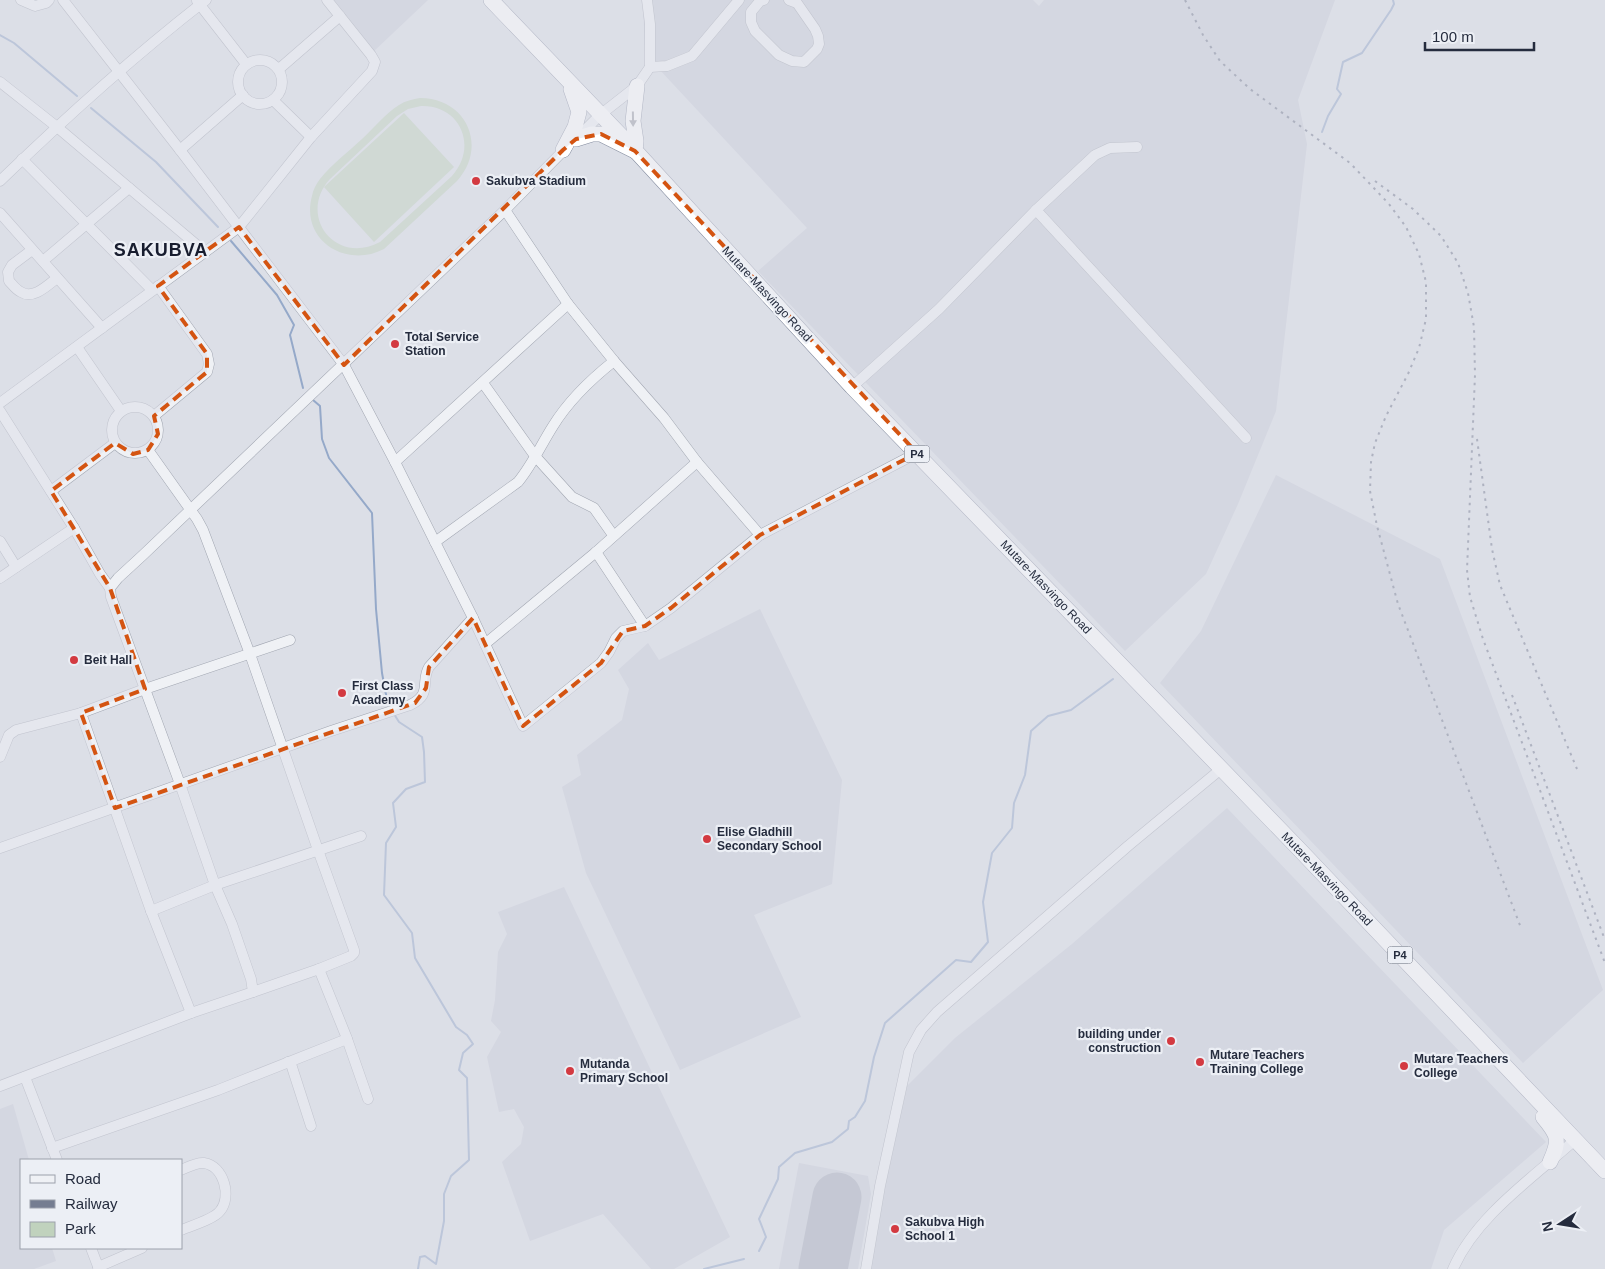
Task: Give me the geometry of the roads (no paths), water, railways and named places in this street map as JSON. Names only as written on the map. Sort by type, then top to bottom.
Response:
[{"type":"highway","name":"Mutare-Masvingo Road","points":[[491,0],[635,151],[852,387],[1349,901],[1605,1171]]},
{"type":"highway","points":[[563,150],[575,127],[579,112],[568,81]]},
{"type":"highway","points":[[576,139],[592,134],[601,134],[635,151],[636,141],[632,121],[637,86]]},
{"type":"highway","points":[[1499,1061],[1503,1075],[1539,1112],[1556,1133],[1557,1144],[1550,1162]]},
{"type":"street","points":[[21,0],[35,6],[46,3],[49,0]]},
{"type":"street","points":[[63,0],[344,365],[473,618],[522,726],[601,663],[616,638],[623,631],[645,626],[671,608],[760,535],[917,453]]},
{"type":"street","points":[[0,403],[238,227],[311,138],[372,71],[375,67],[375,62],[371,55],[327,0]]},
{"type":"street","points":[[110,588],[118,578],[505,210],[563,150],[600,115],[637,86],[650,67],[650,24],[647,0]]},
{"type":"street","points":[[650,67],[667,66],[692,56],[739,0]]},
{"type":"street","points":[[764,0],[760,1],[751,12],[751,22],[755,31],[779,55],[792,61],[804,62],[817,49],[819,44],[818,36],[797,3],[789,0]]},
{"type":"street","points":[[0,181],[57,127],[200,2],[246,64]]},
{"type":"street","points":[[278,69],[340,16]]},
{"type":"street","points":[[260,59],[267,60],[278,69],[282,75],[281,89],[273,100],[267,103],[254,103],[243,95],[238,82],[241,70],[246,64],[260,59]]},
{"type":"street","points":[[0,82],[57,127],[205,252]]},
{"type":"street","points":[[180,150],[243,95]]},
{"type":"street","points":[[273,100],[311,138]]},
{"type":"street","points":[[852,387],[939,309],[1036,210],[1095,155],[1110,148],[1136,146]]},
{"type":"street","points":[[22,159],[155,288],[207,354],[209,364],[207,372],[154,416]]},
{"type":"street","points":[[43,261],[129,188]]},
{"type":"street","points":[[505,210],[568,304],[664,418],[697,462],[760,535]]},
{"type":"street","points":[[1036,210],[1246,438]]},
{"type":"street","points":[[0,213],[102,328]]},
{"type":"street","points":[[32,250],[12,266],[8,272],[8,281],[21,293],[28,295],[36,293],[57,278]]},
{"type":"street","points":[[395,462],[568,304]]},
{"type":"street","points":[[77,347],[120,411]]},
{"type":"street","points":[[435,542],[518,482],[527,471],[554,424],[570,402],[588,381],[614,360]]},
{"type":"street","points":[[483,383],[536,456],[572,497],[594,508],[614,535]]},
{"type":"street","points":[[136,407],[144,409],[154,416],[158,427],[158,434],[156,441],[148,450],[133,454],[126,452],[115,443],[112,437],[112,423],[120,411],[136,407]]},
{"type":"street","points":[[1,414],[110,588],[111,597],[215,884],[252,979],[253,992]]},
{"type":"street","points":[[50,491],[115,443]]},
{"type":"street","points":[[0,1086],[191,1014],[319,969],[354,954],[250,654],[203,530],[148,450]]},
{"type":"street","points":[[484,644],[596,552],[697,462]]},
{"type":"street","points":[[0,578],[74,528]]},
{"type":"street","points":[[0,541],[16,567]]},
{"type":"street","points":[[596,552],[645,626]]},
{"type":"street","points":[[1,845],[115,808],[410,705],[419,700],[426,688],[426,671],[429,666],[473,618]]},
{"type":"street","points":[[0,757],[9,735],[16,730],[81,713],[145,689],[290,640]]},
{"type":"street","points":[[81,713],[151,911],[191,1014]]},
{"type":"street","points":[[866,1269],[880,1186],[904,1074],[910,1052],[921,1030],[937,1012],[1087,881],[1221,769]]},
{"type":"street","points":[[151,911],[215,884],[361,836]]},
{"type":"street","points":[[319,969],[347,1039],[368,1099]]},
{"type":"street","points":[[52,1148],[218,1090],[347,1039]]},
{"type":"street","points":[[288,1062],[291,1064],[311,1126]]},
{"type":"street","points":[[25,1077],[57,1159]]},
{"type":"street","points":[[1453,1269],[1457,1258],[1473,1233],[1507,1199],[1576,1140]]},
{"type":"street","points":[[182,1170],[199,1163],[211,1165],[221,1173],[226,1195],[222,1209],[217,1214],[182,1230]]},
{"type":"street","points":[[91,1249],[98,1268],[140,1249]]},
{"type":"waterway","points":[[1322,132],[1328,116],[1341,94],[1337,89],[1343,62],[1362,53],[1391,10],[1394,4],[1393,0]]},
{"type":"waterway","points":[[0,35],[14,43],[77,96]]},
{"type":"waterway","points":[[91,108],[156,162],[218,227]]},
{"type":"waterway","points":[[231,241],[277,295],[294,325],[290,335],[303,388]]},
{"type":"waterway","points":[[313,400],[320,406],[322,439],[329,458],[372,513],[376,609],[382,673],[387,700],[391,708]]},
{"type":"waterway","points":[[759,1251],[766,1237],[759,1219],[778,1179],[779,1167],[795,1153],[832,1142],[848,1129],[849,1121],[855,1117],[865,1101],[874,1057],[885,1023],[956,960],[971,962],[988,942],[983,902],[992,853],[1012,828],[1014,803],[1025,775],[1031,731],[1048,716],[1071,710],[1113,679]]},
{"type":"waterway","points":[[394,714],[399,722],[422,737],[425,782],[406,789],[393,803],[396,827],[386,843],[384,895],[412,933],[415,958],[456,1027],[467,1035],[473,1044],[463,1053],[459,1070],[467,1078],[469,1160],[451,1176],[444,1194],[444,1221],[436,1264],[425,1256],[420,1257],[418,1269]]},
{"type":"waterway","points":[[704,1269],[744,1259]]},
{"type":"railway","points":[[1185,0],[1203,35],[1220,61],[1250,89],[1350,163],[1389,204],[1406,227],[1419,254],[1426,282],[1426,319],[1419,348],[1375,443],[1371,462],[1370,491],[1377,526],[1398,604],[1521,928]]},
{"type":"railway","points":[[1375,181],[1413,209],[1441,236],[1458,263],[1468,293],[1474,327],[1475,375],[1467,570],[1470,597],[1483,639],[1605,963]]},
{"type":"railway","points":[[1477,439],[1492,549],[1500,585],[1577,769]]},
{"type":"railway","points":[[1512,695],[1605,940]]},
{"type":"place","name":"Sakubva Stadium","points":[[476,181]]},
{"type":"place","name":"Total Service Station","points":[[395,344]]},
{"type":"place","name":"Beit Hall","points":[[74,660]]},
{"type":"place","name":"First Class Academy","points":[[342,693]]},
{"type":"place","name":"Elise Gladhill Secondary School","points":[[707,839]]},
{"type":"place","name":"building under construction","points":[[1171,1041]]},
{"type":"place","name":"Mutare Teachers Training College","points":[[1200,1062]]},
{"type":"place","name":"Mutare Teachers College","points":[[1404,1066]]},
{"type":"place","name":"Mutanda Primary School","points":[[570,1071]]},
{"type":"place","name":"Sakubva High School 1","points":[[895,1229]]},
{"type":"district","name":"SAKUBVA","points":[[161,250]]}]
